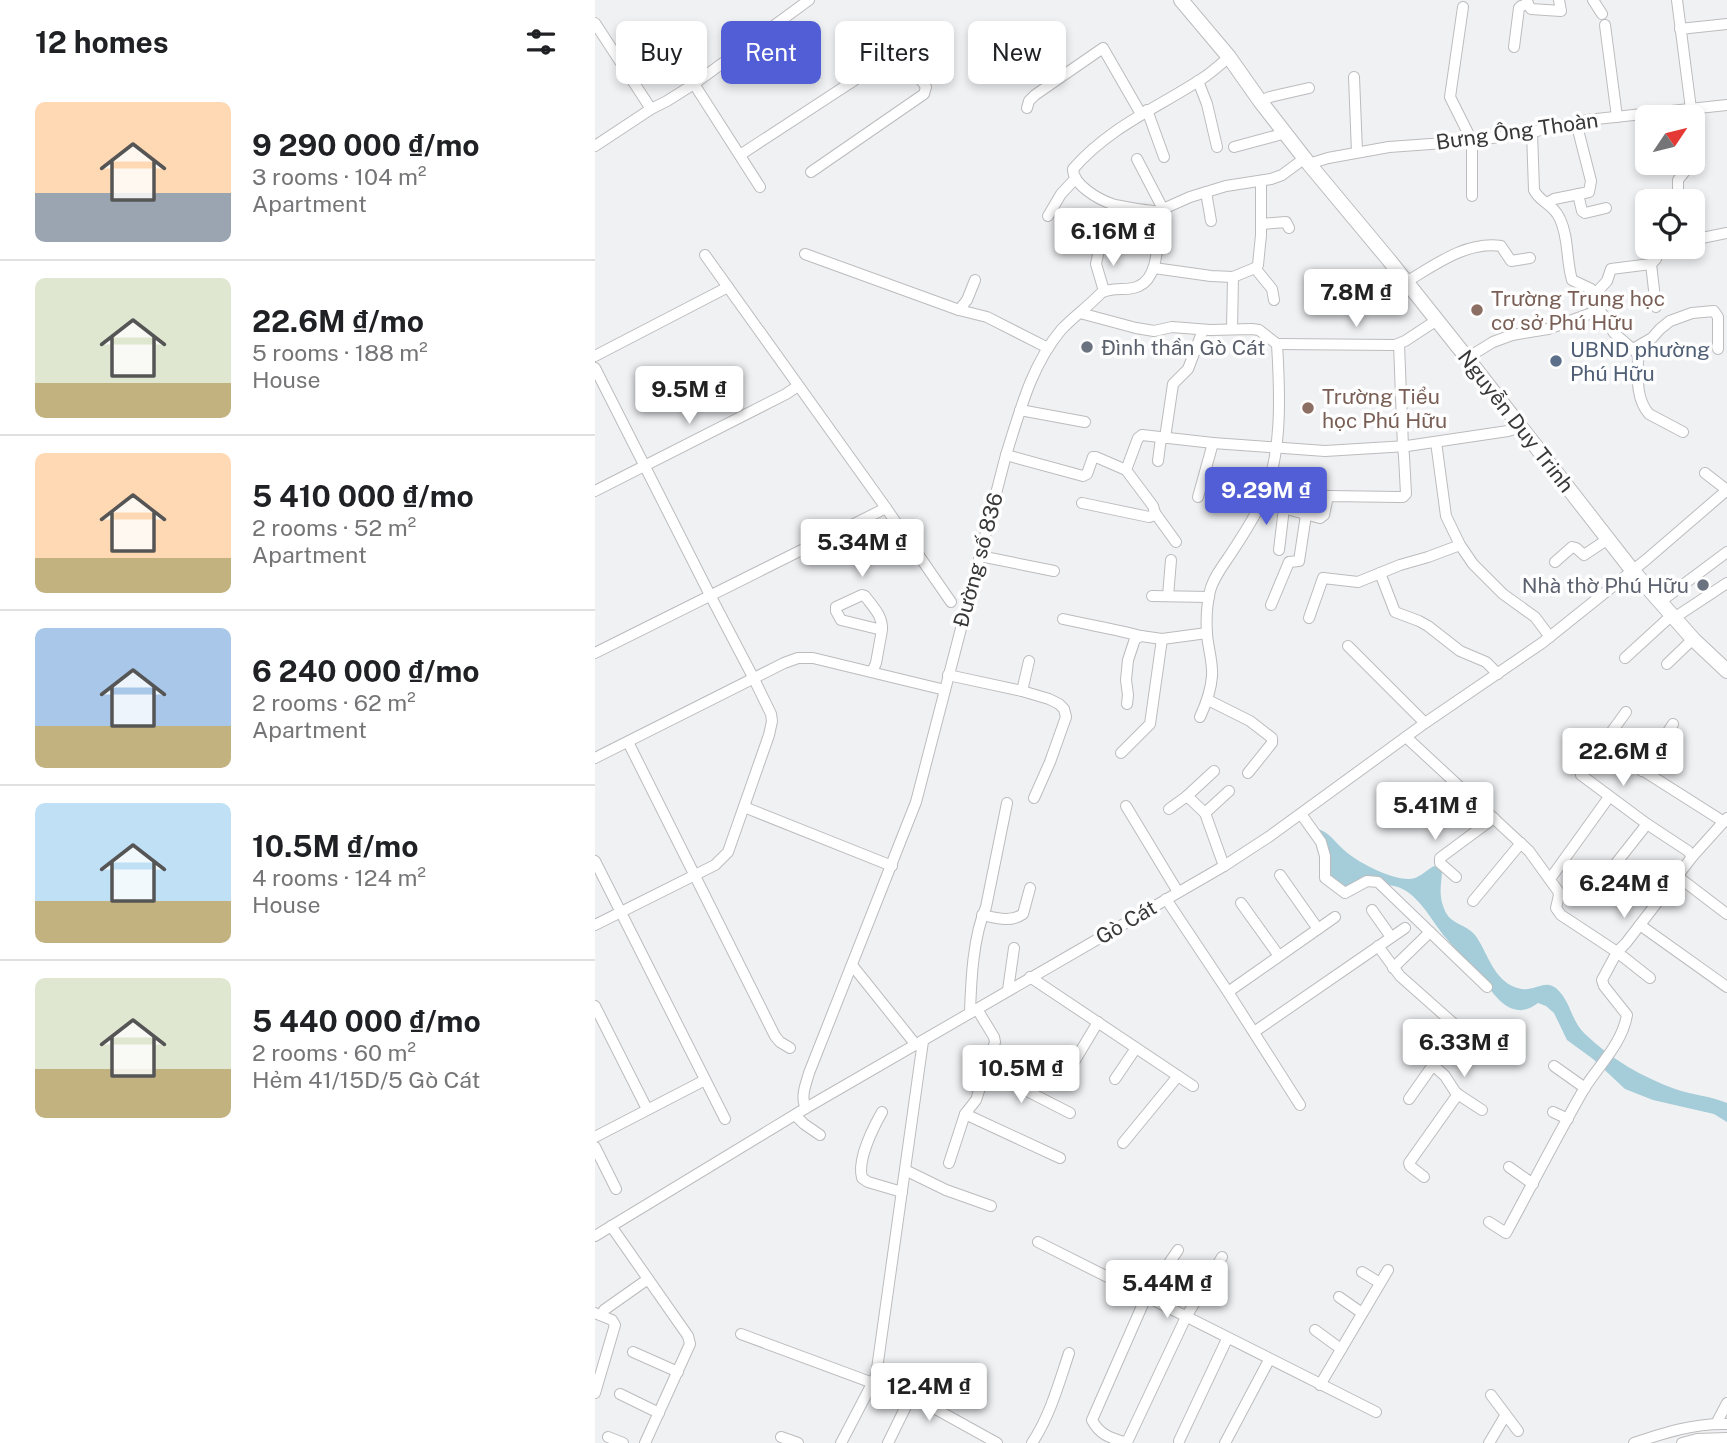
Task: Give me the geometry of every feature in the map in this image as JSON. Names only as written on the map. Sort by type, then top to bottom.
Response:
[{"type":"main road","name":"Nguyễn Duy Trinh","points":[[1181,0],[1229,57],[1307,161],[1437,320],[1632,570],[1693,639],[1727,670]]},
{"type":"street","points":[[707,75],[809,0]]},
{"type":"street","points":[[1514,47],[1519,8],[1527,2],[1531,9],[1558,12],[1561,11],[1559,0]]},
{"type":"street","points":[[1593,0],[1603,19],[1617,117]]},
{"type":"street","points":[[1677,0],[1690,105]]},
{"type":"street","points":[[1463,6],[1450,97],[1472,141],[1472,197]]},
{"type":"street","points":[[595,23],[651,109]]},
{"type":"street","points":[[1680,29],[1727,24]]},
{"type":"street","points":[[1027,108],[1035,95],[1103,48],[1144,112],[1164,157]]},
{"type":"street","points":[[740,155],[896,53],[904,55],[926,87],[924,94],[811,172]]},
{"type":"street","points":[[1229,57],[1198,81],[1144,112],[1101,142],[1073,169],[1075,179],[1111,203],[1162,211],[1206,192],[1282,175],[1307,161]]},
{"type":"street","points":[[1354,77],[1357,152]]},
{"type":"street","points":[[1198,81],[1207,104],[1217,147]]},
{"type":"street","points":[[595,146],[694,84],[760,187]]},
{"type":"street","points":[[1260,101],[1309,88]]},
{"type":"street","name":"Bưng Ông Thoàn","points":[[1705,107],[1727,105]]},
{"type":"street","name":"Bưng Ông Thoàn","points":[[1307,161],[1389,147],[1472,141],[1576,122],[1635,116]]},
{"type":"street","points":[[1547,203],[1589,192],[1591,181],[1576,122]]},
{"type":"street","points":[[1532,132],[1534,190],[1538,198],[1554,208],[1562,222],[1569,252],[1571,280],[1588,287],[1614,333],[1638,356],[1639,396],[1646,411],[1683,432]]},
{"type":"street","points":[[1234,146],[1286,133]]},
{"type":"street","points":[[1100,245],[1096,264],[1104,291],[1138,287],[1154,268],[1162,211],[1137,159]]},
{"type":"street","points":[[1048,216],[1061,194],[1075,179]]},
{"type":"street","points":[[1154,268],[1233,277],[1255,268],[1260,254],[1261,181]]},
{"type":"street","points":[[1206,192],[1211,222]]},
{"type":"street","points":[[1578,194],[1582,211],[1585,213],[1606,208]]},
{"type":"street","points":[[1261,224],[1286,222],[1289,228]]},
{"type":"street","points":[[1705,237],[1727,233]]},
{"type":"street","points":[[1406,282],[1472,247],[1501,246],[1511,261],[1531,258]]},
{"type":"street","points":[[805,254],[959,310],[987,317],[1048,348]]},
{"type":"street","points":[[705,255],[951,602]]},
{"type":"street","points":[[1594,294],[1607,281],[1609,271],[1613,267],[1651,264],[1656,259]]},
{"type":"street","points":[[1651,264],[1656,307]]},
{"type":"street","points":[[1255,268],[1272,289],[1274,300]]},
{"type":"street","points":[[1232,329],[1233,277]]},
{"type":"street","points":[[959,310],[967,300],[975,279]]},
{"type":"street","points":[[595,356],[728,288]]},
{"type":"street","name":"Đường số 836","points":[[806,1108],[803,1096],[809,1073],[916,802],[1006,455],[1032,376],[1063,328],[1104,291]]},
{"type":"street","points":[[1467,358],[1493,342],[1512,335],[1548,328],[1600,310]]},
{"type":"street","points":[[1633,349],[1652,338],[1665,325],[1692,313],[1714,311],[1723,333],[1718,349]]},
{"type":"street","points":[[1080,313],[1154,331],[1172,327],[1259,330],[1277,344],[1399,345],[1437,320]]},
{"type":"street","points":[[1158,461],[1173,384],[1188,369],[1203,330]]},
{"type":"street","points":[[1200,717],[1208,700],[1212,676],[1207,633],[1209,597],[1214,579],[1246,531],[1262,502],[1270,478],[1280,383],[1277,344]]},
{"type":"street","points":[[1262,502],[1305,515],[1322,517],[1326,499],[1332,495],[1406,494],[1399,345]]},
{"type":"street","points":[[595,369],[754,679],[772,721],[725,857],[695,876],[595,926]]},
{"type":"street","points":[[595,491],[798,386]]},
{"type":"street","points":[[1020,410],[1085,422]]},
{"type":"street","points":[[1126,470],[1140,436],[1146,435],[1325,451],[1403,447],[1521,427]]},
{"type":"street","points":[[1436,442],[1446,516],[1460,545],[1473,564],[1503,594],[1535,617],[1550,637]]},
{"type":"street","points":[[1198,497],[1213,443]]},
{"type":"street","points":[[1006,455],[1083,476],[1087,474],[1093,457],[1126,470],[1176,542]]},
{"type":"street","points":[[1705,473],[1727,490]]},
{"type":"street","name":"Gò Cát","points":[[595,1236],[806,1108],[1224,866],[1550,637],[1727,490]]},
{"type":"street","points":[[1082,503],[1149,517],[1154,513]]},
{"type":"street","points":[[595,653],[886,508]]},
{"type":"street","points":[[1279,550],[1284,508]]},
{"type":"street","points":[[1271,605],[1289,562],[1299,561],[1305,515]]},
{"type":"street","points":[[1555,562],[1572,547],[1584,555],[1608,539]]},
{"type":"street","points":[[1309,618],[1323,578],[1358,582],[1460,545]]},
{"type":"street","points":[[1660,602],[1727,552]]},
{"type":"street","points":[[980,556],[1054,571]]},
{"type":"street","points":[[1168,596],[1171,560]]},
{"type":"street","points":[[1380,573],[1395,612],[1428,626],[1460,651],[1486,662],[1498,674]]},
{"type":"street","points":[[1625,658],[1673,617],[1727,583]]},
{"type":"street","points":[[1152,596],[1209,597]]},
{"type":"street","points":[[1063,619],[1162,639],[1207,633]]},
{"type":"street","points":[[872,672],[882,631]]},
{"type":"street","points":[[1127,704],[1128,660],[1133,643],[1140,636]]},
{"type":"street","points":[[1121,753],[1150,724],[1162,639]]},
{"type":"street","points":[[1667,664],[1693,639]]},
{"type":"street","points":[[1348,646],[1425,723]]},
{"type":"street","points":[[595,758],[784,663],[799,658],[813,658],[945,690]]},
{"type":"street","points":[[1022,691],[1029,661]]},
{"type":"street","points":[[948,675],[1022,691],[1059,704],[1063,709],[1066,718],[1034,798]]},
{"type":"street","points":[[1208,700],[1250,720],[1272,738],[1272,743],[1248,773]]},
{"type":"street","points":[[1496,1226],[1506,1233],[1561,1116],[1582,1085],[1611,1052],[1626,1025],[1627,1015],[1602,980],[1617,952],[1725,820],[1600,744],[1626,712]]},
{"type":"street","points":[[1642,771],[1673,724]]},
{"type":"street","points":[[1406,737],[1529,851],[1558,891],[1556,908],[1561,915],[1617,952],[1650,978]]},
{"type":"street","points":[[628,741],[775,1036],[790,1048]]},
{"type":"street","points":[[1169,809],[1213,771]]},
{"type":"street","points":[[1581,775],[1688,851],[1692,858]]},
{"type":"street","points":[[1205,813],[1229,791]]},
{"type":"street","points":[[1187,796],[1205,813],[1224,866]]},
{"type":"street","points":[[1550,879],[1609,797]]},
{"type":"street","points":[[949,1163],[965,1114],[974,1104],[995,1042],[974,1011],[971,986],[982,915],[986,907],[1007,803]]},
{"type":"street","points":[[1126,806],[1178,892]]},
{"type":"street","points":[[744,807],[892,866]]},
{"type":"street","points":[[1301,814],[1321,842],[1325,856],[1325,878],[1345,893],[1367,881],[1378,882],[1487,987]]},
{"type":"street","points":[[1456,877],[1440,863],[1440,858],[1494,818]]},
{"type":"street","points":[[1606,876],[1647,824]]},
{"type":"street","points":[[1473,901],[1521,843]]},
{"type":"street","points":[[595,860],[725,1119]]},
{"type":"street","points":[[1280,875],[1318,929]]},
{"type":"street","points":[[1677,876],[1727,914]]},
{"type":"street","points":[[982,915],[1007,920],[1018,918],[1023,915],[1030,888]]},
{"type":"street","points":[[1166,899],[1300,1105]]},
{"type":"street","points":[[1241,903],[1279,956]]},
{"type":"street","points":[[1372,910],[1391,937]]},
{"type":"street","points":[[1228,992],[1335,917]]},
{"type":"street","points":[[1640,925],[1727,987]]},
{"type":"street","points":[[1254,1032],[1405,928]]},
{"type":"street","points":[[1394,968],[1430,932]]},
{"type":"street","points":[[1378,946],[1400,976],[1453,1023],[1453,1028],[1433,1065],[1409,1099]]},
{"type":"street","points":[[1008,990],[1014,948]]},
{"type":"street","points":[[841,1443],[874,1380],[905,1170],[919,1043],[852,965]]},
{"type":"street","points":[[1030,977],[1193,1086]]},
{"type":"street","points":[[595,1006],[647,1109]]},
{"type":"street","points":[[1068,1072],[1098,1022]]},
{"type":"street","points":[[1115,1079],[1136,1048]]},
{"type":"street","points":[[1433,1065],[1442,1073],[1452,1090],[1482,1110]]},
{"type":"street","points":[[1554,1066],[1582,1085]]},
{"type":"street","points":[[986,1070],[1070,1113]]},
{"type":"street","points":[[1123,1143],[1178,1076]]},
{"type":"street","points":[[595,1137],[705,1080]]},
{"type":"street","points":[[1424,1177],[1409,1163],[1458,1094]]},
{"type":"street","points":[[882,1112],[871,1133],[860,1171],[862,1178],[868,1182],[902,1192]]},
{"type":"street","points":[[965,1114],[1060,1158]]},
{"type":"street","points":[[795,1115],[820,1135]]},
{"type":"street","points":[[595,1147],[616,1189]]},
{"type":"street","points":[[1509,1167],[1529,1181]]},
{"type":"street","points":[[905,1170],[952,1193],[991,1206]]},
{"type":"street","points":[[611,1226],[688,1336],[690,1344],[645,1443]]},
{"type":"street","points":[[1038,1242],[1376,1412]]},
{"type":"street","points":[[1178,1250],[1146,1297],[1092,1420],[1104,1440],[1128,1440],[1186,1317],[1222,1257]]},
{"type":"street","points":[[1320,1385],[1388,1270]]},
{"type":"street","points":[[1362,1272],[1380,1283]]},
{"type":"street","points":[[595,1393],[615,1329],[612,1320],[600,1312],[648,1279]]},
{"type":"street","points":[[1339,1297],[1362,1313]]},
{"type":"street","points":[[1315,1330],[1341,1349]]},
{"type":"street","points":[[741,1334],[874,1380],[911,1396],[997,1443]]},
{"type":"street","points":[[1179,1441],[1227,1339]]},
{"type":"street","points":[[633,1352],[677,1372]]},
{"type":"street","points":[[1032,1443],[1047,1416],[1069,1353]]},
{"type":"street","points":[[1225,1443],[1269,1360]]},
{"type":"street","points":[[620,1394],[659,1413]]},
{"type":"street","points":[[1491,1395],[1518,1431]]},
{"type":"street","points":[[888,1443],[911,1396]]},
{"type":"street","points":[[1634,1443],[1684,1428],[1722,1424],[1727,1404]]},
{"type":"street","points":[[1489,1443],[1505,1416]]},
{"type":"street","points":[[608,1437],[623,1443]]},
{"type":"street","points":[[781,1437],[798,1443]]},
{"type":"street","points":[[1682,1443],[1697,1439],[1720,1439]]},
{"type":"water","points":[[1318,829],[1358,860],[1389,875],[1408,879],[1417,877],[1434,866],[1440,868],[1441,897],[1446,913],[1475,935],[1505,982],[1524,989],[1553,986],[1562,994],[1580,1029],[1605,1051],[1639,1073],[1663,1084],[1727,1103],[1727,1122],[1714,1114],[1653,1100],[1625,1089],[1593,1059],[1567,1040],[1554,1013],[1546,1006],[1538,1003],[1521,1010],[1505,1005],[1449,942],[1413,896],[1398,887],[1385,885],[1344,888],[1329,874]]},
{"type":"place","name":"Trường Trung học cơ sở Phú Hữu","points":[[1477,310]]},
{"type":"place","name":"Đình thần Gò Cát","points":[[1087,347]]},
{"type":"place","name":"UBND phường Phú Hữu","points":[[1556,361]]},
{"type":"place","name":"Trường Tiểu học Phú Hữu","points":[[1308,408]]},
{"type":"place","name":"Nhà thờ Phú Hữu","points":[[1703,585]]}]
